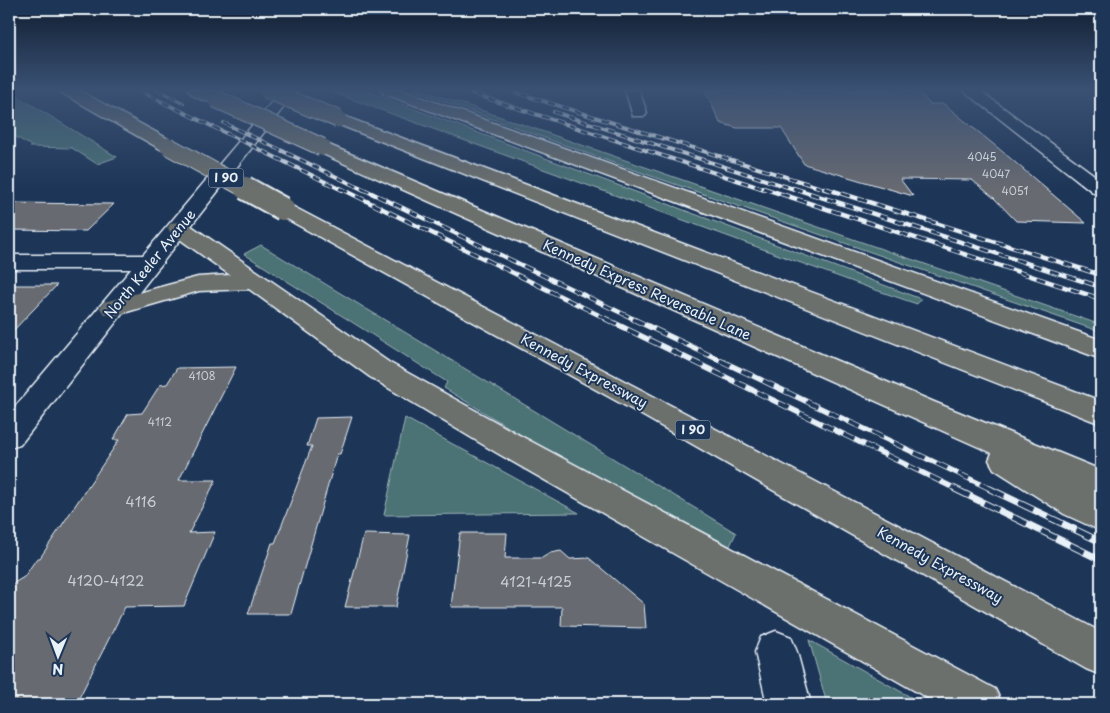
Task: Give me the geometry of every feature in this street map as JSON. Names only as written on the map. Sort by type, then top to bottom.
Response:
[{"type":"highway","name":"Kennedy Expressway","points":[[127,123],[1101,654]]},
{"type":"highway","name":"Kennedy Express Reversable Lane","points":[[270,123],[923,410],[1101,485]]},
{"type":"highway","points":[[349,123],[1101,413]]},
{"type":"highway","points":[[478,123],[1101,350]]},
{"type":"highway","points":[[179,228],[380,370],[448,410],[980,704]]},
{"type":"highway","points":[[113,308],[198,284],[254,281]]},
{"type":"highway","points":[[923,410],[1076,503],[1101,516]]},
{"type":"street","name":"North Keeler Avenue","points":[[9,436],[263,123]]},
{"type":"street","points":[[1014,123],[1101,189]]},
{"type":"street","points":[[9,262],[151,262]]},
{"type":"street","points":[[776,652],[789,704]]},
{"type":"green space","points":[[9,123],[62,123],[117,157],[97,164],[72,148],[30,147],[30,145],[9,133]]},
{"type":"green space","points":[[417,123],[453,123],[921,299],[917,304]]},
{"type":"green space","points":[[504,123],[519,123],[1101,325],[1101,332]]},
{"type":"green space","points":[[261,245],[736,533],[730,546],[546,450],[444,388],[447,382],[244,254]]},
{"type":"green space","points":[[405,418],[579,513],[384,515]]},
{"type":"green space","points":[[809,640],[923,704],[827,704]]},
{"type":"building","points":[[721,123],[968,123],[1086,223],[1016,221],[994,198],[972,180],[900,179],[913,196],[804,164],[781,128],[737,128]]},
{"type":"building","points":[[9,203],[114,204],[86,231],[9,230]]},
{"type":"building","points":[[9,285],[57,285],[9,335]]},
{"type":"building","points":[[236,367],[179,480],[216,480],[189,533],[215,532],[184,606],[125,607],[76,704],[9,704],[9,586],[24,577],[37,558],[40,558],[119,440],[113,440],[128,414],[142,413],[160,385],[167,384],[177,368]]},
{"type":"building","points":[[352,417],[340,454],[337,454],[291,614],[248,614],[272,543],[275,543],[312,446],[307,446],[316,418]]},
{"type":"building","points":[[460,533],[507,533],[505,558],[542,558],[550,553],[561,551],[570,559],[589,558],[644,604],[646,628],[561,626],[562,607],[451,607]]},
{"type":"building","points":[[364,534],[410,535],[396,607],[345,607]]},
{"type":"railway","points":[[206,123],[342,190]]},
{"type":"railway","points":[[225,123],[364,190]]},
{"type":"railway","points":[[563,123],[767,190]]},
{"type":"railway","points":[[589,123],[797,190]]},
{"type":"railway","points":[[614,123],[828,190]]},
{"type":"railway","points":[[340,188],[609,320]]},
{"type":"railway","points":[[361,188],[636,320]]},
{"type":"railway","points":[[763,188],[1101,299]]},
{"type":"railway","points":[[793,188],[1101,287]]},
{"type":"railway","points":[[824,188],[1101,275]]},
{"type":"railway","points":[[606,319],[958,490]]},
{"type":"railway","points":[[633,319],[993,490]]},
{"type":"railway","points":[[955,489],[1101,560]]},
{"type":"railway","points":[[990,489],[1101,542]]}]
